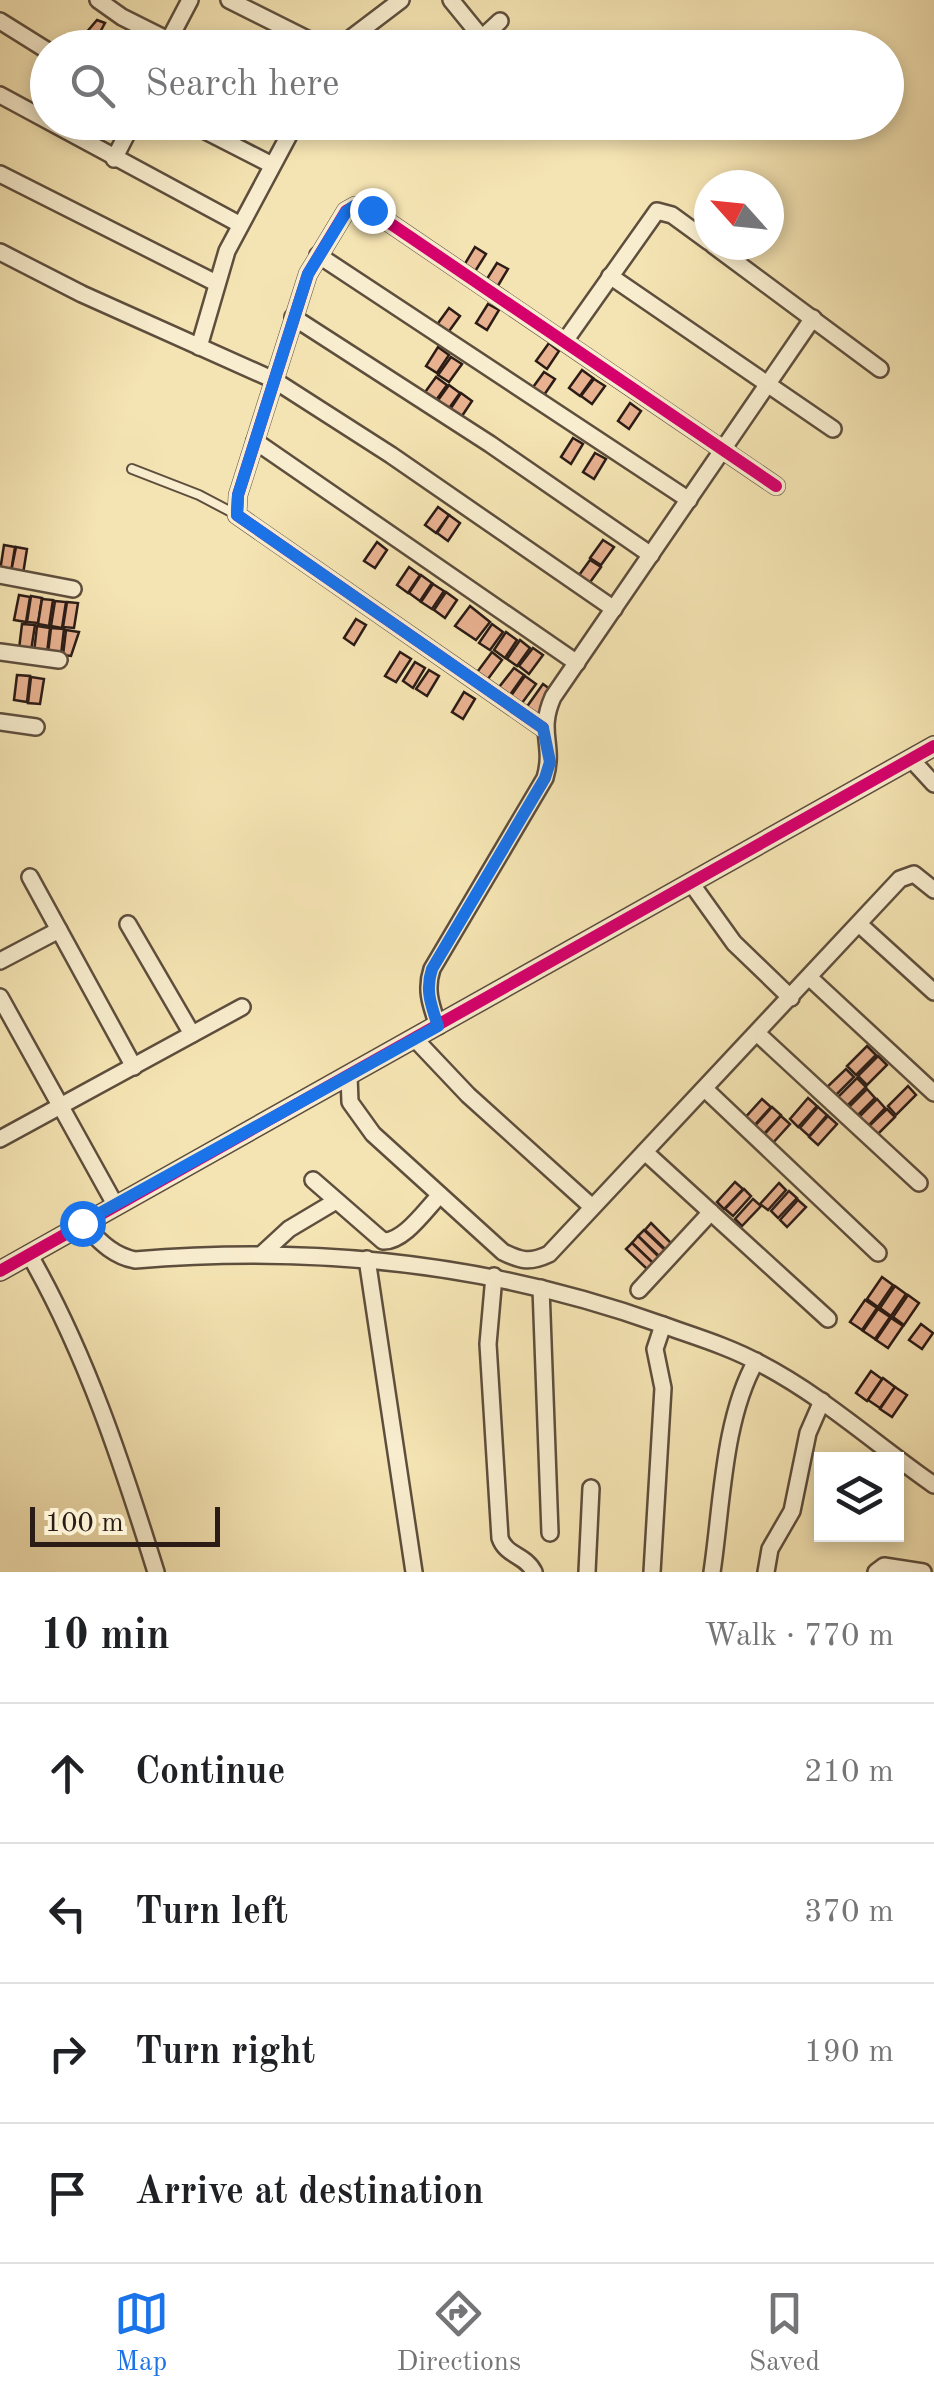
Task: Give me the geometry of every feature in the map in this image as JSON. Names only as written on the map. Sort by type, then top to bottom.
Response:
[{"type":"street","points":[[98,0],[149,30]]},
{"type":"street","points":[[180,30],[190,0]]},
{"type":"street","points":[[229,0],[289,30]]},
{"type":"street","points":[[362,30],[400,0]]},
{"type":"street","points":[[451,0],[468,30]]},
{"type":"street","points":[[0,21],[30,40]]},
{"type":"street","points":[[490,30],[500,21]]},
{"type":"street","points":[[0,95],[30,112]]},
{"type":"street","points":[[81,140],[239,224]]},
{"type":"street","points":[[114,158],[124,140]]},
{"type":"street","points":[[223,140],[272,165]]},
{"type":"street","points":[[200,347],[216,283],[239,224],[286,140]]},
{"type":"street","points":[[0,174],[216,283]]},
{"type":"street","points":[[543,728],[237,515],[238,495],[308,274],[346,212],[354,206],[362,207],[776,486]]},
{"type":"street","points":[[565,341],[657,211],[672,215],[694,231]]},
{"type":"street","points":[[0,252],[82,294],[274,380],[391,455],[614,609]]},
{"type":"street","points":[[318,255],[689,500]]},
{"type":"street","points":[[734,260],[880,369]]},
{"type":"street","points":[[610,276],[834,429]]},
{"type":"street","points":[[294,317],[490,444],[651,555]]},
{"type":"street","points":[[438,1026],[428,998],[432,969],[545,778],[550,762],[543,728],[553,697],[813,318]]},
{"type":"street","points":[[255,440],[577,663]]},
{"type":"street","points":[[0,576],[73,589]]},
{"type":"street","points":[[0,652],[59,660]]},
{"type":"street","points":[[0,722],[36,727]]},
{"type":"street","points":[[0,1271],[438,1026],[698,896],[924,773],[934,746]]},
{"type":"street","points":[[348,1076],[350,1102],[373,1134],[503,1252],[520,1261],[534,1261],[549,1254],[906,875],[920,876],[934,890]]},
{"type":"street","points":[[30,878],[134,1067]]},
{"type":"street","points":[[698,896],[757,968],[791,998]]},
{"type":"street","points":[[128,924],[192,1034]]},
{"type":"street","points":[[859,924],[934,992]]},
{"type":"street","points":[[0,961],[59,930]]},
{"type":"street","points":[[810,978],[934,1093]]},
{"type":"street","points":[[0,997],[116,1206]]},
{"type":"street","points":[[0,1140],[242,1007]]},
{"type":"street","points":[[758,1034],[918,1183]]},
{"type":"street","points":[[415,1039],[468,1095],[591,1206]]},
{"type":"street","points":[[706,1090],[878,1253]]},
{"type":"street","points":[[645,1152],[828,1319]]},
{"type":"street","points":[[312,1180],[376,1236],[392,1242],[440,1195]]},
{"type":"street","points":[[263,1253],[289,1229],[336,1201]]},
{"type":"street","points":[[639,1290],[711,1212]]},
{"type":"street","points":[[82,1223],[107,1248],[135,1260],[263,1253],[416,1263],[494,1276],[598,1302],[756,1361],[822,1401],[934,1484]]},
{"type":"street","points":[[28,1254],[69,1328],[102,1409],[156,1572]]},
{"type":"street","points":[[367,1259],[414,1572]]},
{"type":"street","points":[[494,1276],[488,1344],[500,1538],[506,1550],[524,1558],[534,1572]]},
{"type":"street","points":[[541,1288],[550,1534]]},
{"type":"street","points":[[652,1572],[663,1388],[655,1349],[663,1325]]},
{"type":"street","points":[[712,1572],[735,1411],[756,1361]]},
{"type":"street","points":[[766,1572],[770,1549],[792,1511],[808,1433],[822,1401]]},
{"type":"street","points":[[587,1572],[592,1488]]},
{"type":"street","points":[[876,1572],[884,1566],[923,1572]]},
{"type":"lane","points":[[132,469],[199,495],[237,515]]},
{"type":"building","points":[[97,20],[105,23],[101,30],[88,30]]},
{"type":"building","points":[[475,247],[486,254],[474,273],[463,267]]},
{"type":"building","points":[[497,263],[508,269],[496,289],[485,282]]},
{"type":"building","points":[[488,304],[499,310],[487,330],[476,323]]},
{"type":"building","points":[[449,308],[460,316],[447,334],[436,326]]},
{"type":"building","points":[[549,343],[559,351],[547,369],[536,361]]},
{"type":"building","points":[[438,347],[449,355],[437,373],[426,366]]},
{"type":"building","points":[[451,357],[462,364],[449,382],[438,375]]},
{"type":"building","points":[[582,370],[593,378],[580,396],[569,388]]},
{"type":"building","points":[[544,372],[555,379],[542,398],[531,390]]},
{"type":"building","points":[[436,377],[447,385],[434,403],[423,395]]},
{"type":"building","points":[[594,379],[605,386],[592,404],[581,396]]},
{"type":"building","points":[[449,385],[460,393],[447,411],[436,403]]},
{"type":"building","points":[[461,393],[472,401],[460,419],[449,411]]},
{"type":"building","points":[[630,403],[641,411],[629,429],[618,421]]},
{"type":"building","points":[[573,438],[583,444],[571,464],[561,457]]},
{"type":"building","points":[[595,453],[606,459],[594,479],[583,472]]},
{"type":"building","points":[[438,507],[449,515],[436,533],[425,525]]},
{"type":"building","points":[[449,515],[460,523],[448,541],[437,533]]},
{"type":"building","points":[[603,540],[614,547],[601,565],[590,558]]},
{"type":"building","points":[[377,542],[387,550],[375,568],[364,561]]},
{"type":"building","points":[[4,545],[15,547],[11,572],[0,571]]},
{"type":"building","points":[[16,547],[27,549],[23,574],[11,572]]},
{"type":"building","points":[[590,560],[601,567],[588,585],[577,578]]},
{"type":"building","points":[[409,567],[420,575],[408,593],[397,585]]},
{"type":"building","points":[[421,575],[432,583],[420,601],[409,593]]},
{"type":"building","points":[[433,584],[444,591],[432,609],[421,602]]},
{"type":"building","points":[[446,592],[457,600],[445,618],[434,610]]},
{"type":"building","points":[[19,595],[30,597],[26,622],[14,620]]},
{"type":"building","points":[[31,596],[42,598],[38,623],[27,622]]},
{"type":"building","points":[[42,599],[53,600],[49,626],[38,624]]},
{"type":"building","points":[[55,601],[66,602],[62,628],[51,626]]},
{"type":"building","points":[[67,602],[78,603],[74,628],[63,627]]},
{"type":"building","points":[[470,606],[490,622],[476,640],[455,626]]},
{"type":"building","points":[[356,619],[366,625],[354,645],[344,638]]},
{"type":"building","points":[[22,624],[35,625],[31,651],[19,649]]},
{"type":"building","points":[[492,624],[503,632],[490,650],[479,643]]},
{"type":"building","points":[[37,626],[50,628],[47,653],[34,652]]},
{"type":"building","points":[[51,628],[64,629],[61,655],[48,653]]},
{"type":"building","points":[[66,630],[79,632],[71,656],[63,655]]},
{"type":"building","points":[[506,632],[517,640],[505,658],[494,650]]},
{"type":"building","points":[[520,640],[530,648],[517,666],[507,659]]},
{"type":"building","points":[[533,648],[543,655],[529,674],[519,666]]},
{"type":"building","points":[[400,652],[411,659],[396,682],[385,676]]},
{"type":"building","points":[[492,652],[502,660],[485,683],[475,675]]},
{"type":"building","points":[[415,662],[425,668],[413,688],[403,681]]},
{"type":"building","points":[[514,668],[524,675],[507,699],[496,691]]},
{"type":"building","points":[[429,670],[439,676],[427,696],[416,689]]},
{"type":"building","points":[[17,675],[30,676],[27,702],[14,700]]},
{"type":"building","points":[[525,676],[536,684],[519,707],[508,700]]},
{"type":"building","points":[[31,677],[44,679],[40,704],[28,703]]},
{"type":"building","points":[[543,684],[554,692],[537,715],[526,708]]},
{"type":"building","points":[[464,692],[475,699],[463,719],[452,712]]},
{"type":"building","points":[[867,1046],[876,1055],[856,1075],[847,1066]]},
{"type":"building","points":[[878,1056],[887,1065],[867,1085],[858,1076]]},
{"type":"building","points":[[846,1069],[854,1077],[834,1097],[826,1088]]},
{"type":"building","points":[[857,1078],[866,1087],[846,1107],[837,1098]]},
{"type":"building","points":[[908,1086],[916,1095],[896,1115],[888,1106]]},
{"type":"building","points":[[867,1089],[875,1098],[855,1118],[847,1109]]},
{"type":"building","points":[[808,1098],[817,1106],[798,1127],[790,1119]]},
{"type":"building","points":[[762,1099],[771,1107],[752,1128],[743,1120]]},
{"type":"building","points":[[877,1099],[885,1108],[866,1128],[857,1119]]},
{"type":"building","points":[[772,1107],[781,1115],[762,1136],[753,1128]]},
{"type":"building","points":[[818,1107],[827,1115],[809,1136],[800,1128]]},
{"type":"building","points":[[887,1109],[895,1117],[875,1137],[867,1128]]},
{"type":"building","points":[[781,1116],[790,1124],[771,1145],[762,1137]]},
{"type":"building","points":[[828,1116],[837,1124],[818,1145],[809,1137]]},
{"type":"building","points":[[735,1182],[743,1189],[724,1209],[717,1202]]},
{"type":"building","points":[[779,1183],[786,1190],[768,1210],[760,1204]]},
{"type":"building","points":[[744,1189],[751,1196],[733,1216],[725,1209]]},
{"type":"building","points":[[789,1191],[797,1198],[778,1218],[771,1211]]},
{"type":"building","points":[[753,1199],[761,1206],[742,1226],[735,1219]]},
{"type":"building","points":[[798,1200],[806,1207],[787,1227],[780,1220]]},
{"type":"building","points":[[651,1223],[672,1244],[666,1250],[645,1230]]},
{"type":"building","points":[[644,1230],[665,1250],[659,1256],[638,1236]]},
{"type":"building","points":[[638,1236],[659,1257],[653,1263],[632,1243]]},
{"type":"building","points":[[632,1243],[653,1263],[647,1269],[626,1249]]},
{"type":"building","points":[[882,1277],[893,1285],[878,1307],[867,1299]]},
{"type":"building","points":[[895,1286],[906,1294],[891,1316],[880,1308]]},
{"type":"building","points":[[908,1295],[919,1303],[904,1325],[893,1317]]},
{"type":"building","points":[[865,1300],[877,1308],[862,1330],[850,1322]]},
{"type":"building","points":[[878,1309],[890,1317],[875,1339],[863,1331]]},
{"type":"building","points":[[891,1318],[903,1326],[888,1348],[876,1340]]},
{"type":"building","points":[[921,1324],[933,1333],[922,1349],[909,1340]]},
{"type":"building","points":[[871,1371],[882,1379],[867,1401],[856,1393]]},
{"type":"building","points":[[883,1378],[895,1387],[880,1408],[868,1400]]},
{"type":"building","points":[[895,1387],[907,1395],[892,1417],[880,1409]]},
{"type":"cycle path","points":[[543,728],[237,515],[238,495],[308,274],[346,211],[355,206],[372,211],[776,486]]},
{"type":"cycle path","points":[[0,1271],[934,746]]},
{"type":"route","points":[[82,1223],[438,1026],[428,998],[432,969],[545,778],[550,762],[543,728],[237,515],[238,495],[308,274],[346,212],[354,206],[372,210]]}]
